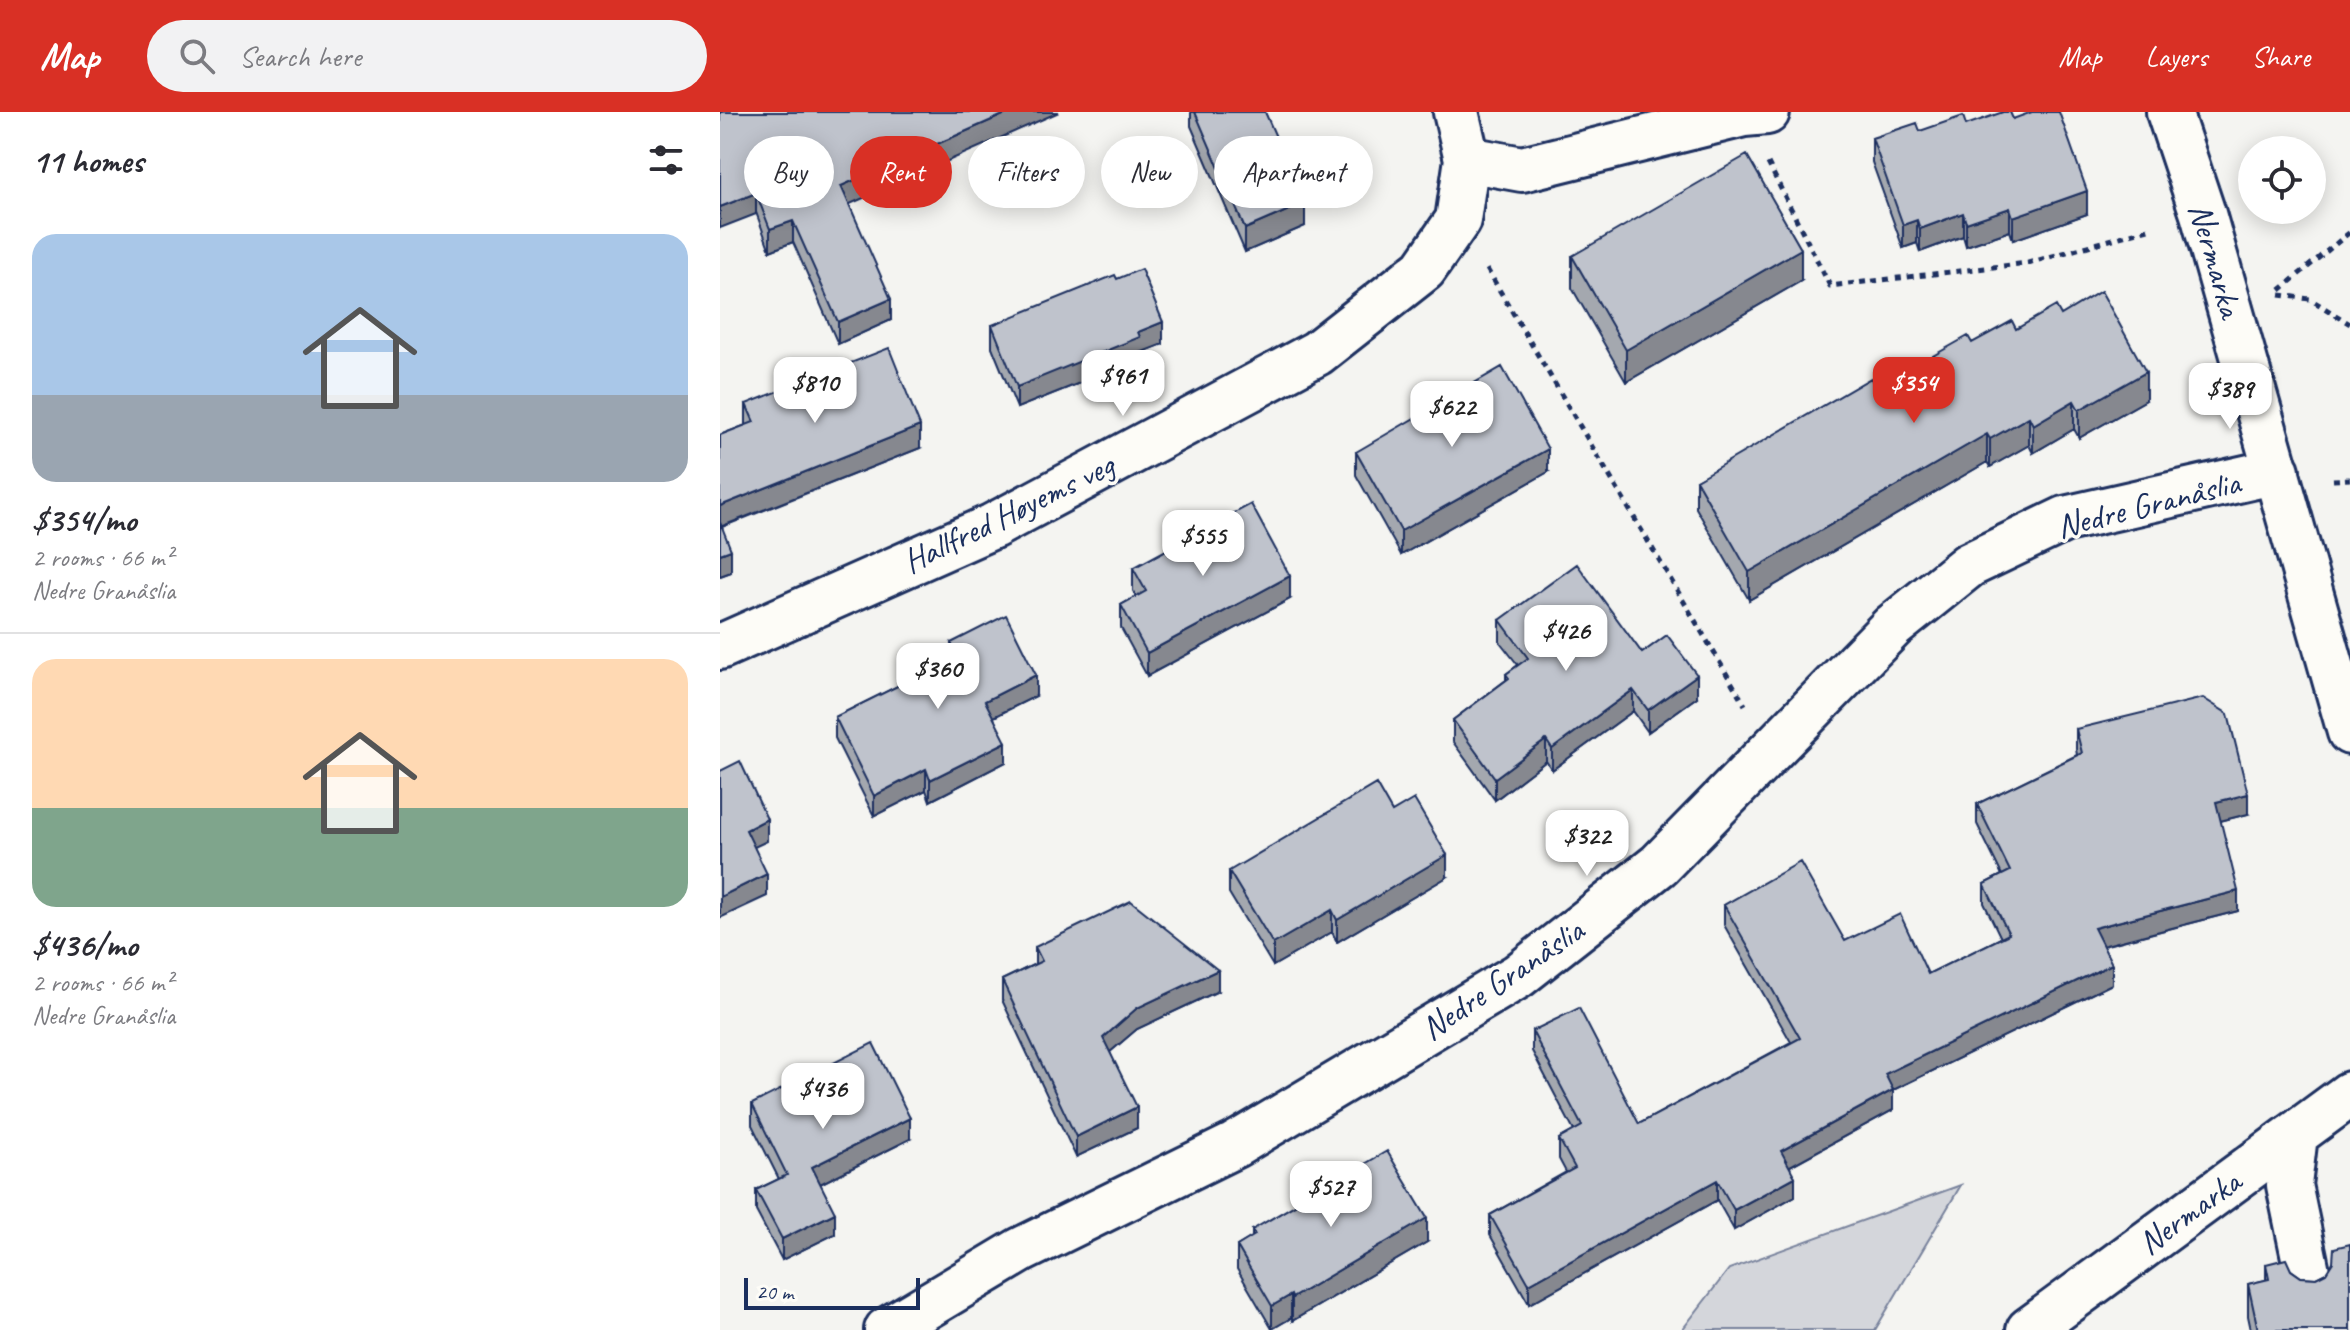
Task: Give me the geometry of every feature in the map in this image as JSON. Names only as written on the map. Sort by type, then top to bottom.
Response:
[{"type":"street","name":"Hallfred Høyems veg","points":[[720,647],[993,526],[1317,353],[1424,269],[1458,220],[1467,159],[1456,112]]},
{"type":"street","name":"Nermarka","points":[[2169,112],[2203,214],[2350,732]]},
{"type":"street","points":[[1467,159],[1522,169],[1756,113]]},
{"type":"street","name":"Nedre Granåslia","points":[[887,1330],[1021,1250],[1235,1145],[1518,976],[1659,865],[1893,626],[1969,565],[2065,519],[2277,471]]},
{"type":"street","name":"Nermarka","points":[[2029,1330],[2350,1094]]},
{"type":"street","points":[[2295,1135],[2289,1185],[2310,1286]]},
{"type":"path","points":[[1756,113],[1830,286],[2028,263],[2203,214]]},
{"type":"path","points":[[1458,220],[1772,750]]},
{"type":"path","points":[[2350,232],[2275,294],[2310,299],[2350,324]]},
{"type":"shaded area","points":[[1961,1185],[1875,1330],[1682,1330],[1729,1269]]},
{"type":"building","points":[[720,112],[1010,112],[952,137],[850,136],[850,182],[841,186],[891,299],[838,322],[793,221],[770,229],[762,208],[834,208],[834,136],[744,136],[744,198],[720,207]]},
{"type":"building","points":[[1195,112],[1265,112],[1276,136],[1214,136],[1214,156]]},
{"type":"building","points":[[2010,112],[2013,119],[2032,112],[2059,112],[2087,191],[2013,217],[2010,208],[1966,223],[1963,213],[1920,229],[1917,220],[1903,225],[1872,138],[1917,123],[1920,131],[1963,116],[1966,125]]},
{"type":"building","points":[[1747,155],[1801,249],[1626,350],[1572,256]]},
{"type":"building","points":[[1236,208],[1293,208],[1245,229]]},
{"type":"building","points":[[1141,269],[1163,322],[1138,332],[1140,337],[1017,387],[992,325],[1115,275],[1117,279]]},
{"type":"building","points":[[2101,291],[2146,372],[2079,410],[2074,401],[2033,425],[2029,417],[1990,439],[1987,434],[1749,572],[1696,480],[1871,378],[1876,388],[1968,336],[1972,343],[2012,321],[2016,329],[2056,306],[2061,315]]},
{"type":"building","points":[[889,348],[920,426],[720,506],[720,435],[754,422],[746,404]]},
{"type":"building","points":[[1502,367],[1548,449],[1401,531],[1356,452]]},
{"type":"building","points":[[1251,504],[1290,576],[1147,653],[1121,605],[1146,591],[1133,568]]},
{"type":"building","points":[[720,522],[731,550],[720,554]]},
{"type":"building","points":[[1577,564],[1642,653],[1667,635],[1697,675],[1648,710],[1633,690],[1552,749],[1546,740],[1495,778],[1453,720],[1509,678],[1506,674],[1528,658],[1500,620]]},
{"type":"building","points":[[1006,615],[1036,675],[985,701],[1006,742],[930,780],[926,769],[874,796],[835,717],[958,656],[951,643]]},
{"type":"building","points":[[2203,698],[2228,714],[2248,794],[2216,802],[2238,891],[2094,928],[2112,964],[1885,1074],[1893,1090],[1781,1151],[1795,1177],[1734,1210],[1717,1180],[1529,1284],[1490,1215],[1575,1168],[1559,1139],[1582,1126],[1532,1031],[1579,1008],[1639,1124],[1800,1038],[1724,905],[1800,862],[1845,941],[1900,914],[1928,974],[2009,934],[1984,884],[2010,871],[1977,804],[2082,753],[2076,729]]},
{"type":"building","points":[[740,761],[767,819],[746,830],[767,874],[720,897],[720,771]]},
{"type":"building","points":[[1376,784],[1392,812],[1414,799],[1447,855],[1337,920],[1332,910],[1273,944],[1229,871]]},
{"type":"building","points":[[1131,901],[1218,970],[1137,1008],[1103,1038],[1137,1107],[1076,1137],[1002,980],[1042,961],[1035,947]]},
{"type":"building","points":[[873,1043],[910,1118],[812,1167],[835,1213],[782,1239],[756,1190],[787,1175],[752,1104]]},
{"type":"building","points":[[1387,1151],[1427,1218],[1292,1298],[1291,1295],[1272,1306],[1237,1246],[1255,1235],[1252,1230]]},
{"type":"building","points":[[2350,1244],[2350,1330],[2258,1330],[2248,1284],[2269,1279],[2266,1264],[2286,1259],[2291,1270],[2301,1277],[2316,1278],[2326,1273],[2333,1262],[2334,1248]]}]
